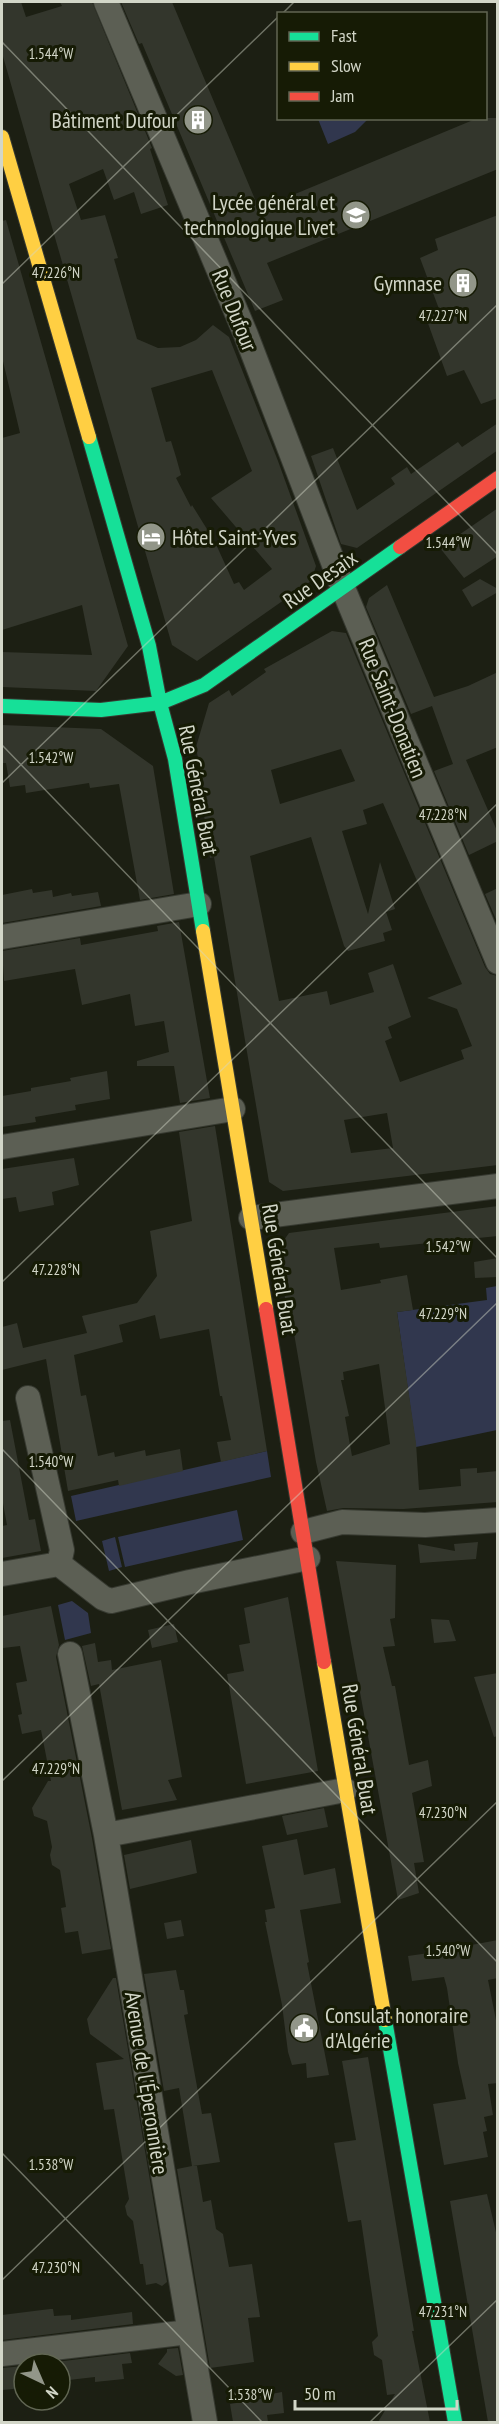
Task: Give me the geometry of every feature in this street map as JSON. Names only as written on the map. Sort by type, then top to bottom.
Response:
[{"type":"main road","name":"Rue Général Buat","points":[[2,137],[148,646],[175,759],[345,1790],[455,2422]]},
{"type":"main road","name":"Rue Desaix","points":[[2,706],[101,710],[160,703],[204,685],[498,478]]},
{"type":"street","name":"Rue Dufour","points":[[106,2],[246,335],[343,588]]},
{"type":"street","name":"Rue Saint-Donatien","points":[[343,588],[498,962]]},
{"type":"street","points":[[2,937],[199,904]]},
{"type":"street","points":[[2,1147],[233,1109]]},
{"type":"street","points":[[250,1218],[498,1186]]},
{"type":"street","points":[[28,1398],[61,1557],[103,1598],[111,1601],[308,1558]]},
{"type":"street","points":[[303,1532],[342,1522],[424,1525],[498,1520]]},
{"type":"street","points":[[2,1574],[61,1557]]},
{"type":"street","name":"Avenue de l'Éperonnière","points":[[70,1654],[106,1835],[205,2422]]},
{"type":"street","points":[[106,1835],[345,1790]]},
{"type":"street","points":[[2,2354],[189,2332]]},
{"type":"shaded area","points":[[318,120],[367,120],[355,132],[328,144]]},
{"type":"shaded area","points":[[497,1286],[497,1430],[416,1447],[397,1312],[487,1300],[486,1288]]},
{"type":"shaded area","points":[[267,1451],[271,1477],[76,1521],[71,1496]]},
{"type":"shaded area","points":[[237,1510],[243,1540],[125,1567],[118,1537]]},
{"type":"shaded area","points":[[115,1537],[122,1567],[109,1571],[102,1541]]},
{"type":"shaded area","points":[[72,1601],[88,1613],[91,1633],[65,1640],[58,1605]]},
{"type":"building","points":[[2,2],[21,2],[26,17],[62,6],[60,2],[92,2],[152,148],[150,149],[168,205],[141,214],[134,192],[114,200],[103,169],[69,184],[81,220],[105,215],[118,258],[114,259],[137,339],[158,348],[180,347],[196,340],[213,325],[229,337],[316,566],[311,581],[197,661],[172,645],[2,53]],"holes":[[[212,370],[252,471],[211,498],[272,569],[244,590],[239,582],[234,584],[215,542],[192,505],[191,507],[176,478],[181,475],[171,441],[166,442],[151,388]]]},
{"type":"building","points":[[121,2],[172,2],[259,209],[473,120],[498,118],[498,169],[267,263],[283,300],[255,311],[142,43],[139,44]]},
{"type":"building","name":"Gymnase","points":[[498,215],[498,398],[481,404],[464,370],[447,376],[425,315],[439,309],[420,258],[438,250],[435,239]]},
{"type":"building","points":[[6,220],[128,646],[96,691],[2,687],[2,652],[92,655],[82,605],[2,630],[2,438],[20,433],[2,357],[2,221]]},
{"type":"building","points":[[498,423],[498,450],[357,548],[341,544],[311,456],[333,448],[357,510],[395,484],[391,478],[407,467],[411,474],[458,442],[462,447]]},
{"type":"building","points":[[498,508],[498,556],[464,578],[440,548]]},
{"type":"building","points":[[480,579],[498,589],[498,592],[472,607],[462,590]]},
{"type":"building","points":[[387,585],[434,697],[468,686],[498,672],[498,747],[466,760],[498,833],[498,841],[469,855],[434,771],[453,764],[432,706],[411,714],[366,607],[369,598]]},
{"type":"building","points":[[332,631],[346,633],[485,967],[490,974],[498,976],[498,1165],[283,1191],[269,1182],[214,857],[210,858],[201,793],[204,792],[196,747],[209,703],[229,690],[232,696],[266,672],[264,669]],"holes":[[[341,749],[355,781],[280,804],[271,770]],[[383,803],[462,984],[427,998],[457,1009],[472,1046],[461,1050],[464,1059],[400,1082],[385,1041],[392,1038],[388,1027],[411,1017],[393,964],[368,973],[374,992],[330,1005],[327,991],[279,1001],[250,856],[311,837],[344,946],[348,951],[385,941],[383,933],[392,930],[386,912],[395,909],[380,862],[368,914],[342,831],[367,824],[363,810]],[[387,1113],[393,1148],[351,1153],[344,1120]]]},
{"type":"building","points":[[2,725],[101,729],[153,766],[174,894],[140,900],[119,784],[90,788],[89,783],[26,793],[25,785],[10,787],[6,763],[2,763]]},
{"type":"building","points":[[498,888],[498,924],[485,894]]},
{"type":"building","points":[[32,889],[33,893],[52,890],[53,897],[71,893],[72,896],[98,892],[101,906],[2,923],[2,895]]},
{"type":"building","points":[[179,922],[210,1098],[180,1103],[174,1066],[137,1066],[137,1061],[169,1052],[164,1021],[135,1026],[130,994],[82,1005],[75,969],[4,981],[2,951],[80,938],[81,945],[158,931],[157,926]]},
{"type":"building","points":[[107,1071],[110,1099],[75,1105],[76,1110],[35,1117],[36,1122],[2,1127],[2,1096],[31,1091],[31,1088],[71,1081],[70,1078]]},
{"type":"building","points":[[215,1126],[267,1451],[221,1462],[217,1442],[231,1440],[222,1396],[220,1396],[209,1329],[160,1339],[155,1315],[119,1325],[123,1342],[74,1355],[81,1396],[86,1395],[98,1456],[114,1452],[115,1457],[145,1450],[146,1456],[180,1449],[183,1471],[119,1486],[118,1480],[68,1491],[46,1359],[2,1370],[2,1327],[17,1323],[23,1348],[87,1333],[82,1316],[137,1303],[157,1276],[150,1231],[192,1221],[179,1132]]},
{"type":"building","points":[[74,1158],[79,1185],[52,1192],[54,1205],[19,1212],[16,1197],[2,1199],[2,1169]]},
{"type":"building","points":[[498,1206],[498,1236],[380,1248],[379,1243],[334,1248],[341,1290],[381,1283],[380,1280],[407,1275],[413,1310],[397,1312],[416,1443],[419,1490],[461,1486],[460,1469],[477,1468],[477,1473],[498,1471],[498,1502],[403,1509],[343,1508],[327,1511],[316,1462],[289,1304],[286,1304],[279,1262],[281,1262],[279,1247],[289,1233]],"holes":[[[379,1364],[390,1444],[352,1456],[345,1417],[349,1416],[341,1380],[344,1380],[343,1372]]]},
{"type":"building","points":[[498,1258],[498,1277],[475,1278],[474,1262]]},
{"type":"building","points":[[10,1420],[29,1520],[35,1519],[41,1551],[2,1558],[2,1526],[7,1525],[2,1498],[2,1421]]},
{"type":"building","points":[[478,1542],[476,1559],[420,1563],[418,1544],[455,1551],[454,1544]]},
{"type":"building","points":[[336,1561],[396,1565],[395,1618],[390,1619],[395,1646],[383,1647],[392,1686],[395,1686],[409,1765],[428,1760],[432,1786],[412,1793],[424,1862],[414,1863],[419,1893],[398,1900]]},
{"type":"building","points":[[288,1597],[318,1771],[246,1784],[227,1674],[244,1671],[239,1645],[250,1643],[244,1608]]},
{"type":"building","points":[[51,1606],[59,1645],[56,1657],[92,1838],[111,1949],[82,1954],[78,1931],[65,1933],[61,1908],[66,1907],[60,1870],[52,1865],[50,1855],[52,1847],[47,1821],[34,1816],[32,1808],[48,1781],[51,1781],[41,1730],[22,1734],[18,1715],[22,1714],[16,1683],[27,1681],[20,1646],[3,1648],[2,1639],[2,1616]]},
{"type":"building","points":[[431,1619],[449,1620],[456,1641],[434,1643]]},
{"type":"building","points":[[174,1624],[178,1642],[152,1648],[148,1630]]},
{"type":"building","points":[[95,1643],[98,1662],[111,1660],[112,1670],[161,1660],[182,1777],[168,1780],[177,1800],[122,1810],[99,1684],[91,1686],[82,1646]]},
{"type":"building","points":[[498,1673],[498,1736],[494,1737],[474,1677]]},
{"type":"building","points":[[324,1808],[328,1827],[287,1835],[282,1816]]},
{"type":"building","points":[[297,1839],[304,1875],[335,1868],[341,1903],[300,1910],[309,1962],[307,1963],[329,2075],[307,2078],[306,2063],[292,2065],[288,2052],[282,2005],[265,1922],[267,1922],[265,1910],[275,1908],[262,1846]]},
{"type":"building","points":[[191,1840],[197,1873],[130,1889],[124,1855]]},
{"type":"building","points":[[181,1920],[184,1936],[167,1939],[164,1923]]},
{"type":"building","points":[[498,1940],[498,1978],[488,1980],[498,2030],[498,2083],[488,2084],[493,2115],[484,2117],[487,2131],[483,2132],[488,2157],[444,2165],[433,2104],[466,2099],[458,2063],[447,1988],[444,1977],[412,1981],[408,1956],[436,1952],[435,1948],[454,1945],[455,1948]]},
{"type":"building","points":[[176,1970],[180,1990],[184,1990],[188,2014],[184,2015],[202,2114],[211,2113],[220,2162],[193,2166],[197,2166],[203,2202],[211,2200],[216,2229],[223,2234],[229,2267],[252,2264],[260,2317],[248,2318],[254,2362],[210,2368],[177,2169],[192,2166],[179,2088],[164,2091],[144,1974]]},
{"type":"building","points":[[113,1978],[116,1978],[167,2282],[162,2286],[156,2283],[146,2285],[133,2221],[127,2215],[125,2206],[129,2199],[114,2109],[104,2110],[96,2063],[124,2059],[90,2034],[87,2019]]},
{"type":"building","points":[[368,2057],[414,2331],[412,2331],[430,2422],[378,2422],[395,2394],[387,2395],[382,2360],[374,2355],[372,2342],[378,2336],[361,2220],[348,2222],[334,2143],[356,2140],[342,2061]]},
{"type":"building","points":[[487,2194],[498,2241],[498,2421],[488,2422],[450,2201]]},
{"type":"building","points":[[53,2309],[54,2316],[71,2315],[71,2320],[132,2312],[133,2324],[2,2340],[2,2315]]},
{"type":"building","points":[[178,2348],[183,2375],[176,2376],[158,2364],[167,2349]]},
{"type":"building","points":[[130,2353],[132,2363],[122,2364],[124,2379],[95,2382],[95,2377],[72,2380],[72,2360]]},
{"type":"building","points":[[12,2367],[12,2389],[2,2390],[2,2368]]},
{"type":"building","points":[[282,2392],[284,2413],[267,2415],[268,2422],[233,2422],[230,2404],[261,2399],[260,2396]]},
{"type":"traffic: fast","points":[[89,437],[149,646],[160,703],[175,759],[203,931]]},
{"type":"traffic: fast","points":[[2,706],[101,710],[160,703],[204,685],[400,547]]},
{"type":"traffic: fast","points":[[385,2020],[455,2422]]},
{"type":"traffic: slow","points":[[2,137],[89,437]]},
{"type":"traffic: slow","points":[[203,931],[266,1309]]},
{"type":"traffic: slow","points":[[324,1662],[385,2020]]},
{"type":"traffic: jam","points":[[400,547],[498,478]]},
{"type":"traffic: jam","points":[[266,1309],[324,1662]]},
{"type":"place","name":"Bâtiment Dufour","points":[[198,120]]},
{"type":"place","name":"Lycée général et technologique Livet","points":[[356,215]]},
{"type":"place","name":"Gymnase","points":[[463,283]]},
{"type":"place","name":"Hôtel Saint-Yves","points":[[151,537]]},
{"type":"place","name":"Consulat honoraire d'Algérie","points":[[304,2028]]}]
